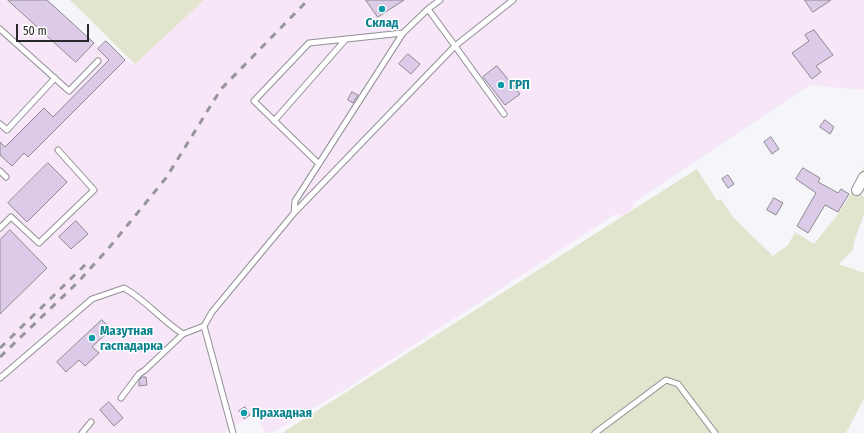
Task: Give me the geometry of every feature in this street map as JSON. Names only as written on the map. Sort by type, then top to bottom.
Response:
[{"type":"street","points":[[857,190],[864,177]]},
{"type":"lane","points":[[294,213],[295,201],[403,33],[428,9],[440,0]]},
{"type":"lane","points":[[121,398],[139,374],[146,370],[183,334],[204,326],[212,312],[294,213],[455,46],[513,0]]},
{"type":"lane","points":[[428,9],[504,114]]},
{"type":"lane","points":[[0,29],[69,91],[98,61]]},
{"type":"lane","points":[[319,164],[254,101],[309,43],[403,33]]},
{"type":"lane","points":[[274,121],[346,39]]},
{"type":"lane","points":[[0,124],[7,130],[55,78]]},
{"type":"lane","points":[[0,228],[11,217],[39,243],[94,190],[58,150]]},
{"type":"lane","points":[[0,171],[6,177]]},
{"type":"lane","points":[[0,378],[92,299],[124,288],[139,296],[168,324],[183,334]]},
{"type":"lane","points":[[204,326],[233,433]]},
{"type":"lane","points":[[595,433],[666,380],[678,384],[715,433]]},
{"type":"lane","points":[[82,433],[91,422]]},
{"type":"shaded area","points":[[0,0],[47,0],[99,47],[106,41],[125,60],[135,64],[204,0],[864,0],[864,90],[810,85],[633,203],[632,209],[623,216],[616,214],[344,390],[271,433],[265,433],[255,413],[224,433],[0,433]]},
{"type":"green space","points":[[70,0],[204,0],[135,64]]},
{"type":"green space","points":[[864,166],[864,186],[860,194],[864,197],[864,214],[854,242],[853,250],[839,264],[864,273],[864,398],[846,433],[282,433],[697,169],[717,201],[721,199],[733,217],[773,256],[788,245],[795,232],[814,244],[843,207],[860,177]]},
{"type":"building","points":[[8,0],[47,0],[94,43],[76,62]]},
{"type":"building","name":"Склад","points":[[366,0],[404,0],[378,17]]},
{"type":"building","points":[[805,0],[831,0],[813,12]]},
{"type":"building","points":[[814,30],[833,55],[816,66],[821,72],[812,79],[792,53],[809,41],[805,35]]},
{"type":"building","points":[[106,41],[125,60],[28,157],[24,153],[12,166],[0,155],[0,142],[5,147],[44,108],[53,117],[109,60],[98,49]]},
{"type":"building","points":[[408,54],[420,64],[411,74],[399,64]]},
{"type":"building","name":"ГРП","points":[[497,66],[520,94],[505,105],[483,77]]},
{"type":"building","points":[[352,92],[358,95],[353,103],[348,100]]},
{"type":"building","points":[[825,120],[834,127],[830,134],[820,127]]},
{"type":"building","points":[[771,137],[779,149],[772,154],[764,142]]},
{"type":"building","points":[[48,163],[67,182],[27,222],[8,203]]},
{"type":"building","points":[[803,168],[820,178],[818,182],[838,193],[841,189],[849,194],[838,212],[825,205],[808,233],[797,226],[816,193],[796,179]]},
{"type":"building","points":[[728,175],[734,184],[728,188],[722,179]]},
{"type":"building","points":[[774,198],[783,203],[776,215],[767,210]]},
{"type":"building","points":[[76,221],[88,234],[71,249],[59,237]]},
{"type":"building","points":[[10,230],[47,268],[0,314],[0,240]]},
{"type":"building","name":"Мазутная гаспадарка","points":[[102,320],[111,329],[92,347],[99,353],[85,366],[79,360],[66,372],[57,362]]},
{"type":"building","points":[[142,377],[146,377],[147,385],[139,386],[139,381]]},
{"type":"building","points":[[109,402],[123,418],[114,426],[100,410]]},
{"type":"building","name":"Прахадная","points":[[245,407],[250,415],[244,419],[239,411]]},
{"type":"railway","points":[[0,357],[77,283],[108,249],[166,178],[221,89],[308,0]]},
{"type":"railway","points":[[0,348],[90,260]]},
{"type":"place","name":"Склад","points":[[382,9]]},
{"type":"place","name":"ГРП","points":[[501,85]]},
{"type":"place","name":"Мазутная гаспадарка","points":[[92,338]]},
{"type":"place","name":"Прахадная","points":[[244,413]]}]
